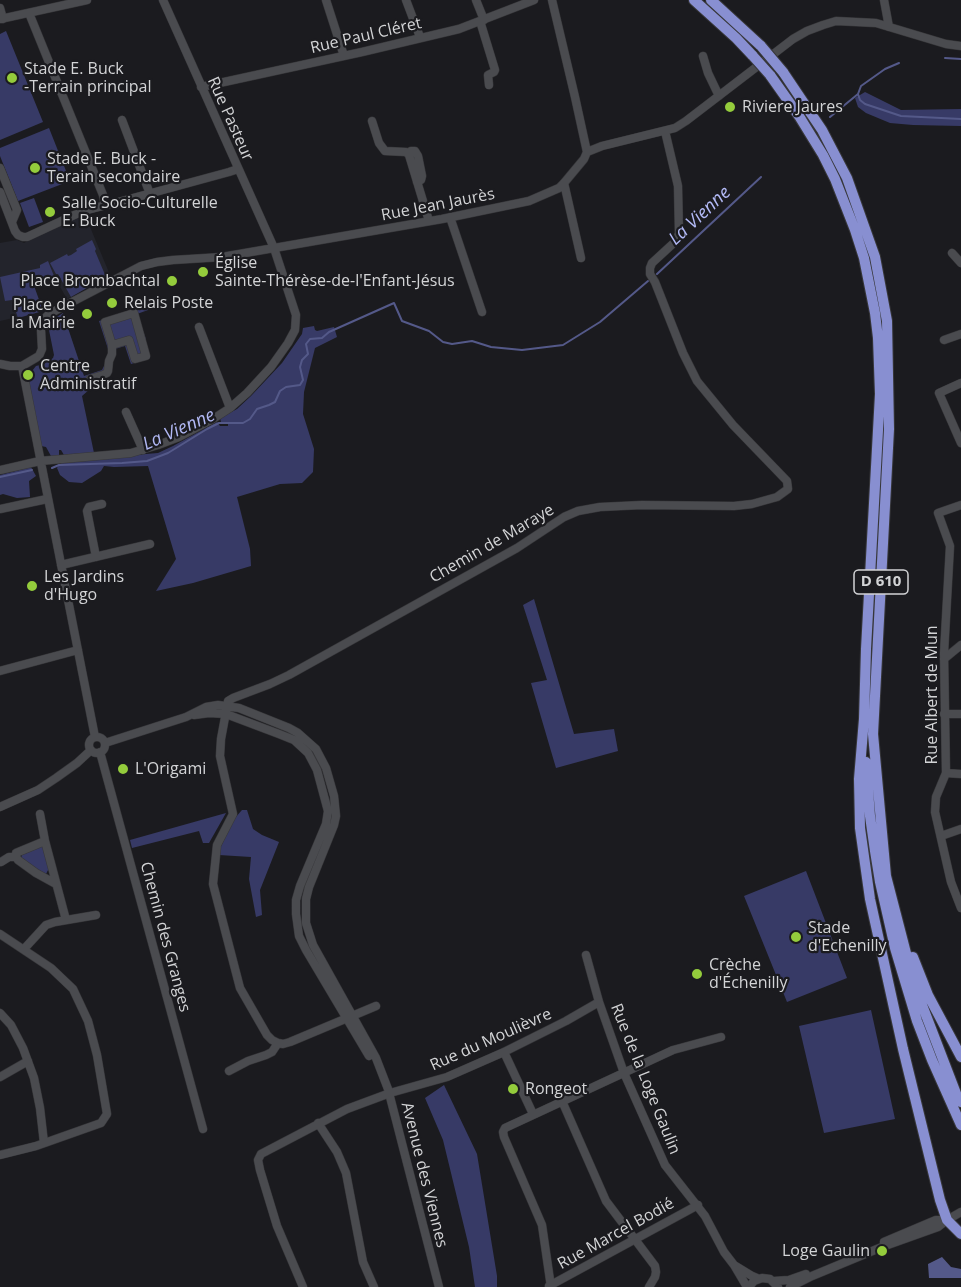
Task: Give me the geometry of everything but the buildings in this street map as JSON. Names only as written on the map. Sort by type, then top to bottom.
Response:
[{"type":"highway","name":"D 610","points":[[694,0],[753,56],[770,75],[799,116],[835,179],[864,258],[878,338],[880,394],[865,661],[864,719],[870,816],[887,916],[905,982],[917,1021],[961,1125]]},
{"type":"highway","name":"D 610","points":[[711,0],[761,46],[783,72],[822,130],[847,178],[875,257],[887,321],[889,429],[873,734],[886,876],[914,984],[961,1102]]},
{"type":"highway","points":[[864,719],[859,779],[862,852],[868,891],[940,1200],[947,1220],[961,1234]]},
{"type":"highway","points":[[896,914],[928,995],[961,1057]]},
{"type":"street","points":[[0,8],[2,19],[87,0]]},
{"type":"street","name":"Rue Pasteur","points":[[0,470],[40,461],[131,453],[158,446],[179,437],[230,408],[271,367],[295,330],[296,315],[274,249],[163,0]]},
{"type":"street","points":[[326,0],[344,56]]},
{"type":"street","points":[[406,0],[420,37]]},
{"type":"street","points":[[476,0],[495,70],[488,75],[489,85]]},
{"type":"street","name":"Rue Paul Cléret","points":[[201,87],[459,28],[534,0]]},
{"type":"street","points":[[552,0],[587,152],[602,146],[675,128],[793,39],[823,24],[836,21],[876,23],[946,44],[961,46]]},
{"type":"street","points":[[884,0],[890,27]]},
{"type":"street","points":[[29,13],[103,195],[105,205]]},
{"type":"street","points":[[703,56],[708,74],[719,96]]},
{"type":"street","points":[[122,120],[150,194]]},
{"type":"street","points":[[372,121],[381,148],[388,152],[406,152],[409,155],[429,221]]},
{"type":"street","name":"Chemin de Maraye","points":[[227,710],[228,701],[233,698],[289,675],[517,548],[578,510],[642,505],[752,504],[777,497],[788,489],[787,481],[733,425],[697,381],[650,274],[652,263],[677,240],[679,233],[678,186],[665,131]]},
{"type":"street","name":"Rue Jean Jaurès","points":[[22,366],[41,353],[42,321],[50,314],[133,269],[158,262],[222,257],[274,249],[529,201],[559,188],[584,159],[587,152]]},
{"type":"street","points":[[0,168],[17,210],[12,222]]},
{"type":"street","points":[[0,192],[18,236],[27,237],[83,211],[238,169]]},
{"type":"street","points":[[564,183],[581,258]]},
{"type":"street","points":[[450,217],[482,312]]},
{"type":"street","points":[[952,253],[961,263]]},
{"type":"street","points":[[90,379],[107,374],[112,345],[105,322],[134,313],[146,356],[135,359],[129,340]]},
{"type":"street","points":[[199,327],[230,408]]},
{"type":"street","points":[[944,340],[961,334]]},
{"type":"street","points":[[112,345],[140,336]]},
{"type":"street","points":[[0,364],[22,366],[95,737]]},
{"type":"street","points":[[961,383],[939,393],[961,443]]},
{"type":"street","points":[[126,412],[143,450]]},
{"type":"street","points":[[0,509],[47,499]]},
{"type":"street","points":[[96,557],[87,511],[89,507],[102,504]]},
{"type":"street","name":"Rue Albert de Mun","points":[[961,505],[938,513],[950,546],[944,633],[946,773],[936,797],[935,812],[951,882],[961,908]]},
{"type":"street","points":[[61,565],[150,544]]},
{"type":"street","points":[[944,633],[950,640],[961,644]]},
{"type":"street","points":[[944,659],[961,644]]},
{"type":"street","points":[[0,671],[78,650]]},
{"type":"street","points":[[227,710],[220,756],[233,814],[217,845],[213,885],[240,988],[267,1035],[283,1044],[376,1006]]},
{"type":"street","name":"Avenue des Viennes","points":[[105,743],[186,717],[227,710],[294,741],[308,753],[317,770],[328,811],[326,824],[296,900],[299,936],[350,1017],[368,1055],[380,1070],[390,1093],[439,1287]]},
{"type":"street","points":[[944,714],[961,714]]},
{"type":"street","points":[[95,737],[101,738],[105,743],[104,748],[97,753],[91,750],[89,744],[95,737]]},
{"type":"street","points":[[0,807],[38,790],[77,763],[91,750]]},
{"type":"street","name":"Chemin des Granges","points":[[100,752],[203,1129]]},
{"type":"street","points":[[946,773],[961,774]]},
{"type":"street","points":[[40,814],[66,920]]},
{"type":"street","points":[[941,836],[961,829]]},
{"type":"street","points":[[16,857],[16,853],[45,841]]},
{"type":"street","points":[[1,862],[9,857],[16,857],[36,873],[56,884]]},
{"type":"street","points":[[24,949],[46,925],[96,915]]},
{"type":"street","points":[[0,934],[51,968],[73,989],[88,1021],[97,1055],[107,1114],[101,1123],[44,1143],[0,1155]]},
{"type":"street","name":"Rue de la Loge Gaulin","points":[[586,955],[599,1002],[624,1073],[665,1165],[698,1205],[723,1252],[748,1287]]},
{"type":"street","name":"Rue du Moulièvre","points":[[303,1287],[277,1226],[258,1161],[261,1154],[347,1109],[390,1093],[447,1077],[504,1052],[599,1002]]},
{"type":"street","points":[[0,1013],[11,1025],[28,1060],[40,1108],[44,1143]]},
{"type":"street","points":[[550,1286],[542,1225],[504,1137],[505,1128],[673,1050],[721,1037]]},
{"type":"street","points":[[229,1071],[248,1061],[266,1056],[278,1043]]},
{"type":"street","points":[[504,1052],[533,1114]]},
{"type":"street","points":[[0,1077],[28,1060]]},
{"type":"street","points":[[562,1101],[606,1201],[655,1266],[655,1277],[649,1287]]},
{"type":"street","points":[[318,1123],[337,1152],[346,1173],[363,1262],[374,1287]]},
{"type":"street","name":"Rue Marcel Bodié","points":[[550,1286],[698,1205]]},
{"type":"street","points":[[790,1287],[882,1247],[929,1231],[961,1212]]},
{"type":"street","points":[[748,1287],[759,1279],[766,1278],[776,1284],[797,1278],[936,1220],[947,1220]]},
{"type":"street","name":"Rue de la Loge Gaulin","points":[[734,1265],[759,1279]]},
{"type":"shaded area","name":"Stade E. Buck -Terrain principal","points":[[6,31],[43,122],[0,140],[0,34]]},
{"type":"shaded area","points":[[865,92],[901,110],[961,109],[961,126],[890,123],[858,107],[855,98]]},
{"type":"shaded area","name":"Stade E. Buck - Terain secondaire","points":[[49,128],[70,181],[18,201],[0,156],[0,148]]},
{"type":"shaded area","points":[[34,198],[43,222],[29,227],[20,203]]},
{"type":"shaded area","points":[[85,215],[110,275],[67,299],[54,276],[33,283],[43,311],[0,321],[0,243],[17,240],[24,243]]},
{"type":"shaded area","points":[[92,240],[106,277],[71,297],[50,263],[67,254],[71,255],[77,251],[76,249]]},
{"type":"shaded area","points":[[48,261],[54,276],[33,283],[43,311],[18,318],[12,300],[5,301],[0,277],[40,268],[40,265]]},
{"type":"shaded area","points":[[162,300],[163,303],[148,307],[148,310],[137,314],[150,358],[131,364],[125,346],[115,349],[111,360],[112,372],[108,377],[90,384],[90,389],[82,396],[94,453],[64,455],[59,450],[59,456],[51,456],[46,447],[41,446],[28,376],[36,366],[53,358],[48,325],[63,313],[84,376],[102,370],[109,352],[99,321],[135,311],[137,308]]},
{"type":"shaded area","points":[[314,326],[317,331],[334,327],[337,337],[315,348],[304,392],[303,414],[314,449],[313,472],[302,483],[280,484],[237,497],[250,549],[251,566],[156,591],[176,559],[148,466],[104,466],[101,471],[82,483],[69,482],[60,475],[57,468],[64,461],[158,453],[217,422],[220,426],[228,426],[228,422],[221,422],[220,418],[237,409],[282,363],[302,334],[303,328]]},
{"type":"shaded area","points":[[31,467],[36,476],[29,481],[30,497],[17,498],[0,495],[0,475]]},
{"type":"shaded area","points":[[534,599],[574,734],[614,729],[618,751],[556,768],[531,683],[547,680],[523,605]]},
{"type":"shaded area","points":[[242,810],[247,810],[253,829],[279,842],[260,890],[262,915],[256,917],[249,879],[251,857],[219,855],[220,848],[235,818]]},
{"type":"shaded area","points":[[226,813],[209,843],[203,843],[199,831],[132,848],[130,840]]},
{"type":"shaded area","points":[[41,846],[49,868],[46,874],[21,858],[22,855]]},
{"type":"shaded area","name":"Stade d'Echenilly","points":[[806,871],[847,978],[787,1002],[744,896]]},
{"type":"shaded area","points":[[871,1010],[895,1119],[824,1133],[799,1026]]},
{"type":"shaded area","points":[[444,1085],[477,1154],[497,1287],[475,1287],[469,1247],[443,1140],[425,1098]]},
{"type":"shaded area","points":[[942,1257],[951,1267],[961,1269],[961,1278],[929,1278],[928,1264]]},
{"type":"waterway","name":"La Vienne","points":[[945,58],[961,59]]},
{"type":"waterway","name":"La Vienne","points":[[830,117],[858,94],[861,86],[885,69],[899,63]]},
{"type":"waterway","points":[[858,94],[860,100],[865,104],[901,116],[961,119]]},
{"type":"waterway","name":"La Vienne","points":[[657,274],[761,177]]},
{"type":"waterway","name":"La Vienne","points":[[52,468],[59,465],[147,461],[168,453],[219,423],[243,423],[250,419],[257,409],[275,402],[280,391],[286,387],[300,385],[303,380],[300,367],[302,360],[308,354],[306,344],[310,339],[322,338],[329,332],[394,303],[402,321],[429,331],[443,342],[452,344],[472,341],[491,347],[522,350],[563,345],[600,322],[648,281]]},
{"type":"waterway","name":"La Vienne","points":[[0,477],[32,470]]},
{"type":"place","name":"Stade E. Buck -Terrain principal","points":[[12,78]]},
{"type":"place","name":"Riviere Jaures","points":[[730,107]]},
{"type":"place","name":"Stade E. Buck - Terain secondaire","points":[[35,168]]},
{"type":"place","name":"Salle Socio-Culturelle E. Buck","points":[[50,212]]},
{"type":"place","name":"Église Sainte-Thérèse-de-l'Enfant-Jésus","points":[[203,272]]},
{"type":"place","name":"Place Brombachtal","points":[[172,281]]},
{"type":"place","name":"Relais Poste","points":[[112,303]]},
{"type":"place","name":"Place de la Mairie","points":[[87,314]]},
{"type":"place","name":"Centre Administratif","points":[[28,375]]},
{"type":"place","name":"Les Jardins d'Hugo","points":[[32,586]]},
{"type":"place","name":"L'Origami","points":[[123,769]]},
{"type":"place","name":"Stade d'Echenilly","points":[[796,937]]},
{"type":"place","name":"Crèche d'Échenilly","points":[[697,974]]},
{"type":"place","name":"Rongeot","points":[[513,1089]]},
{"type":"place","name":"Loge Gaulin","points":[[882,1251]]}]
